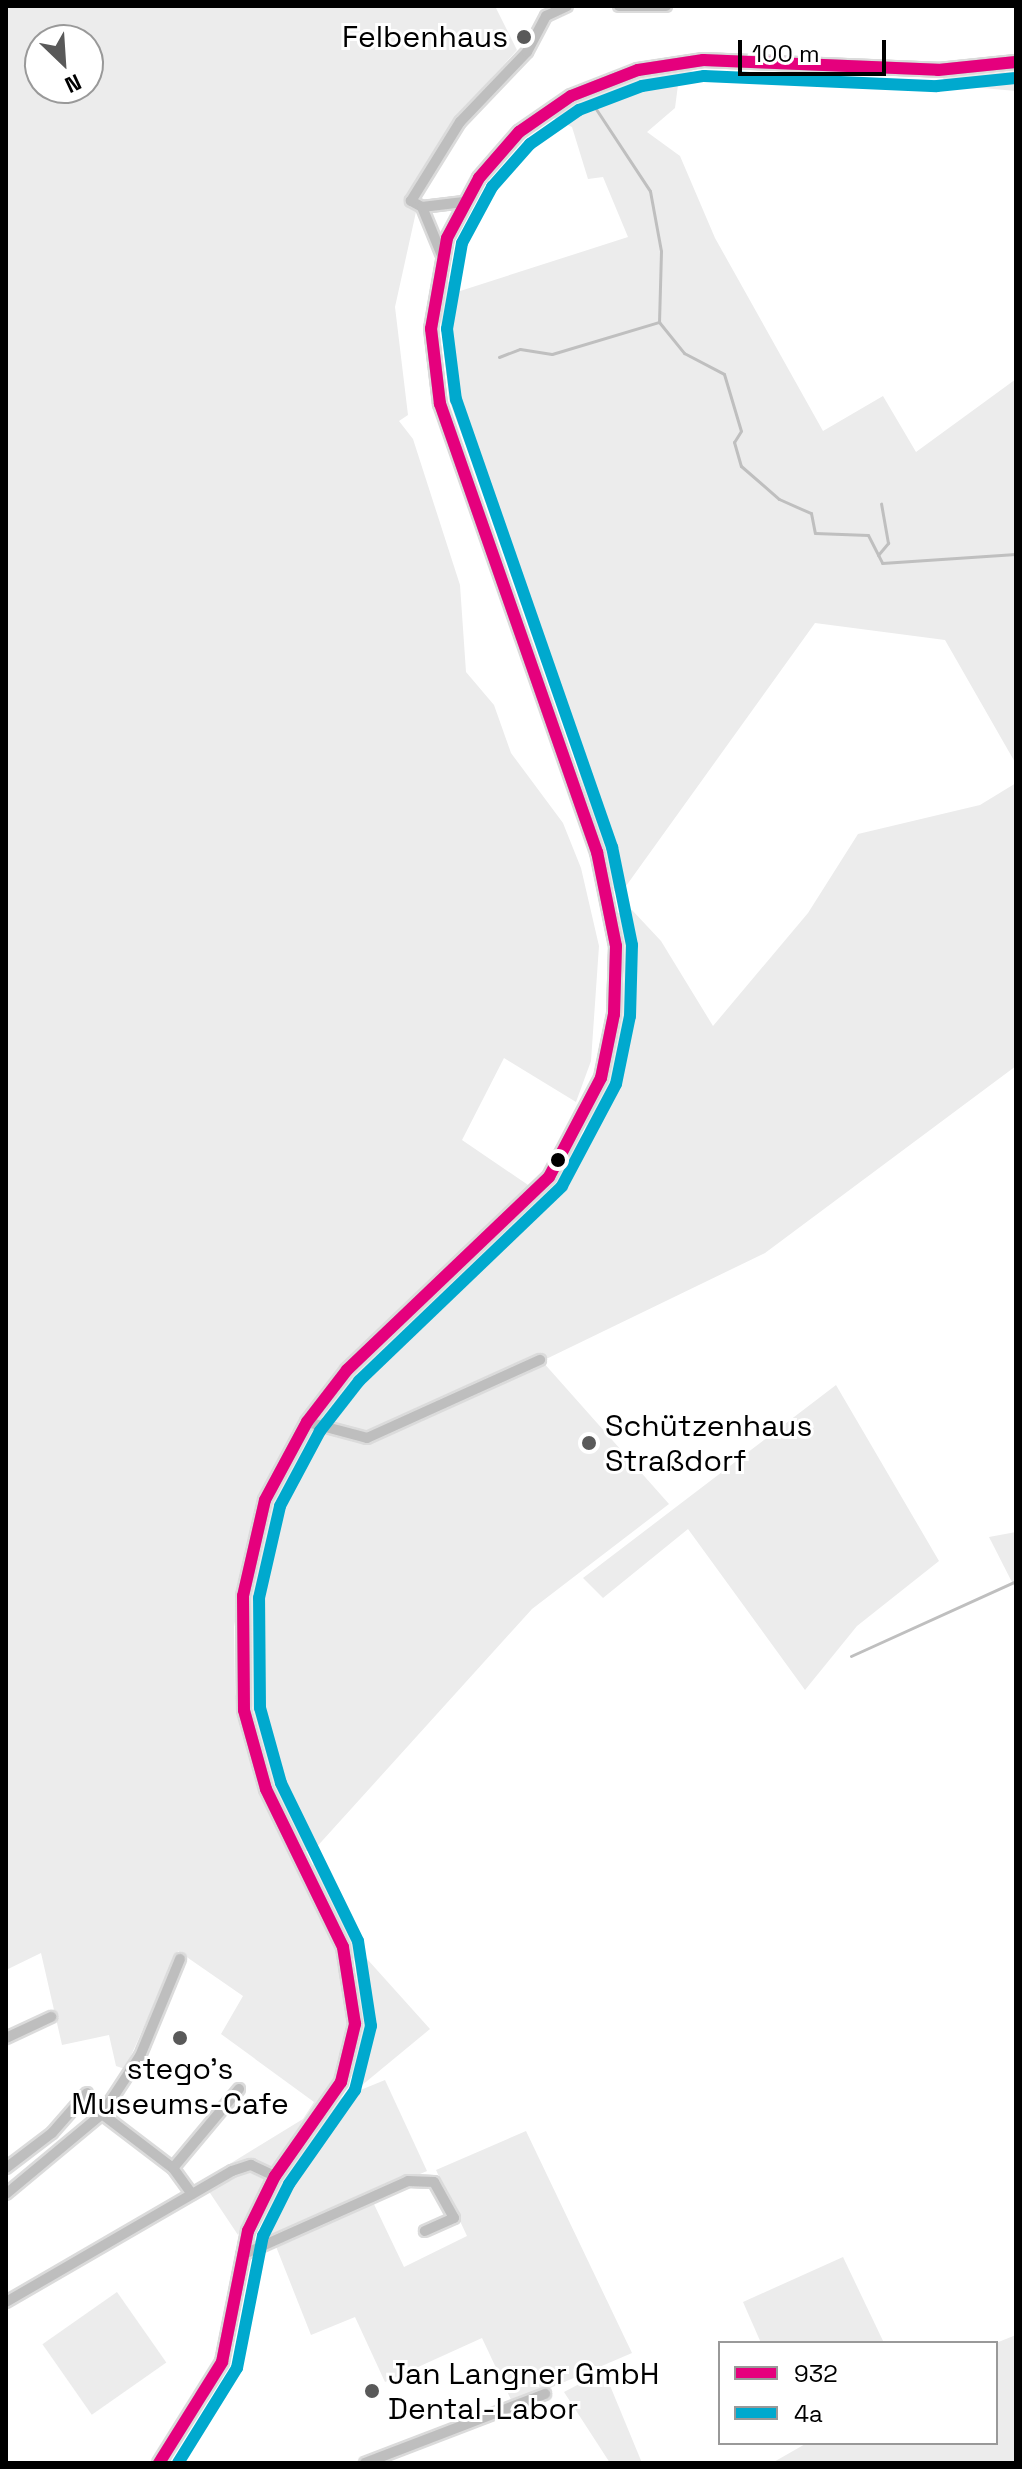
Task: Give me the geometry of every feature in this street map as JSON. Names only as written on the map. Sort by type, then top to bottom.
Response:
[{"type":"main road","points":[[159,2463],[222,2362],[242,2255],[275,2176],[341,2082],[355,2024],[343,1947],[266,1789],[240,1672],[249,1558],[265,1500],[307,1422],[376,1339],[549,1177],[601,1078],[614,1014],[616,946],[597,852],[440,404],[431,329],[441,253],[464,202],[519,132],[571,96],[638,70],[703,60],[938,70],[1016,62]]},
{"type":"street","points":[[464,202],[422,207],[411,201],[460,122],[527,52],[546,16],[567,6]]},
{"type":"street","points":[[619,6],[666,6]]},
{"type":"street","points":[[422,207],[441,253]]},
{"type":"street","points":[[307,1422],[367,1438],[540,1360]]},
{"type":"street","points":[[6,2194],[102,2114],[140,2056],[180,1959]]},
{"type":"street","points":[[6,2038],[51,2017]]},
{"type":"street","points":[[173,2168],[239,2089]]},
{"type":"street","points":[[6,2168],[52,2133],[87,2093]]},
{"type":"street","points":[[102,2114],[173,2168],[192,2194]]},
{"type":"street","points":[[6,2302],[245,2165],[275,2176]]},
{"type":"street","points":[[242,2255],[408,2181],[434,2182],[454,2218],[425,2231]]},
{"type":"street","points":[[365,2463],[545,2394]]},
{"type":"shaded area","points":[[6,6],[495,6],[517,50],[469,103],[407,199],[416,212],[395,307],[408,415],[399,421],[413,439],[460,585],[466,672],[494,705],[511,753],[563,823],[581,868],[599,946],[591,1061],[576,1102],[504,1058],[462,1140],[531,1187],[335,1374],[275,1469],[249,1540],[234,1627],[235,1692],[246,1744],[335,1937],[351,2016],[336,2079],[269,2175],[238,2235],[202,2181],[303,2119],[314,2102],[221,2034],[243,1996],[178,1951],[125,2069],[116,2066],[109,2035],[62,2045],[41,1953],[6,1970]]},
{"type":"shaded area","points":[[669,69],[694,69],[678,85],[675,108],[647,132],[680,156],[715,238],[823,431],[883,396],[916,452],[1016,379],[1016,764],[945,640],[815,623],[621,893],[614,891],[545,657],[449,400],[440,314],[446,279],[457,292],[628,237],[603,177],[588,179],[572,127],[550,116],[621,79]]},
{"type":"shaded area","points":[[1016,71],[1016,91],[949,85],[942,77]]},
{"type":"shaded area","points":[[1016,783],[1016,1066],[765,1253],[542,1361],[669,1504],[532,1609],[313,1851],[303,1851],[267,1772],[247,1684],[248,1602],[268,1509],[332,1394],[394,1328],[515,1222],[584,1132],[618,1031],[624,975],[618,913],[632,910],[661,941],[713,1026],[808,913],[858,834],[980,805]]},
{"type":"shaded area","points":[[836,1385],[939,1561],[857,1626],[805,1690],[688,1529],[603,1598],[583,1578]]},
{"type":"shaded area","points":[[1016,1532],[1016,1590],[989,1537]]},
{"type":"shaded area","points":[[320,1850],[359,1950],[430,2029],[361,2086],[351,2076],[361,2022],[355,1962],[312,1867]]},
{"type":"shaded area","points":[[385,2080],[427,2171],[253,2246],[278,2184],[341,2098]]},
{"type":"shaded area","points":[[526,2131],[632,2353],[513,2404],[482,2338],[385,2382],[355,2317],[311,2335],[275,2244],[372,2200],[404,2267],[467,2236],[436,2170]]},
{"type":"shaded area","points":[[843,2257],[883,2341],[760,2341],[743,2302]]},
{"type":"shaded area","points":[[117,2292],[166,2362],[92,2415],[42,2344]]},
{"type":"shaded area","points":[[1016,2335],[1016,2463],[772,2463],[804,2445],[998,2445],[998,2342]]},
{"type":"shaded area","points":[[604,2371],[642,2463],[610,2463],[564,2392]]},
{"type":"waterway","points":[[596,109],[650,191],[661,251],[659,322],[684,353],[724,374],[741,431],[734,442],[741,466],[779,499],[811,513],[815,533],[868,535],[882,563],[1016,554]]},
{"type":"waterway","points":[[499,357],[520,349],[552,354],[659,322]]},
{"type":"waterway","points":[[878,555],[888,543],[881,504]]},
{"type":"waterway","points":[[851,1656],[1016,1581]]},
{"type":"transit line","name":"932","points":[[159,2463],[222,2362],[248,2231],[275,2176],[341,2082],[355,2024],[343,1947],[266,1789],[244,1710],[243,1596],[265,1500],[307,1422],[347,1370],[549,1177],[601,1078],[614,1014],[616,946],[597,852],[440,404],[431,329],[447,238],[479,178],[519,132],[571,96],[638,70],[703,60],[938,70],[1016,62]]},
{"type":"transit line","name":"4a","points":[[178,2463],[237,2368],[263,2236],[289,2184],[355,2090],[371,2026],[358,1941],[281,1783],[260,1708],[259,1598],[280,1506],[320,1431],[359,1381],[562,1186],[616,1084],[630,1016],[632,945],[612,847],[456,400],[447,329],[462,243],[492,187],[530,144],[579,110],[642,86],[704,76],[937,86],[1016,78]]},
{"type":"place","name":"Felbenhaus","points":[[524,37]]},
{"type":"place","name":"Schützenhaus Straßdorf","points":[[589,1443]]},
{"type":"place","name":"stego's Museums-Cafe","points":[[180,2038]]},
{"type":"place","name":"Jan Langner GmbH Dental-Labor","points":[[372,2391]]}]
